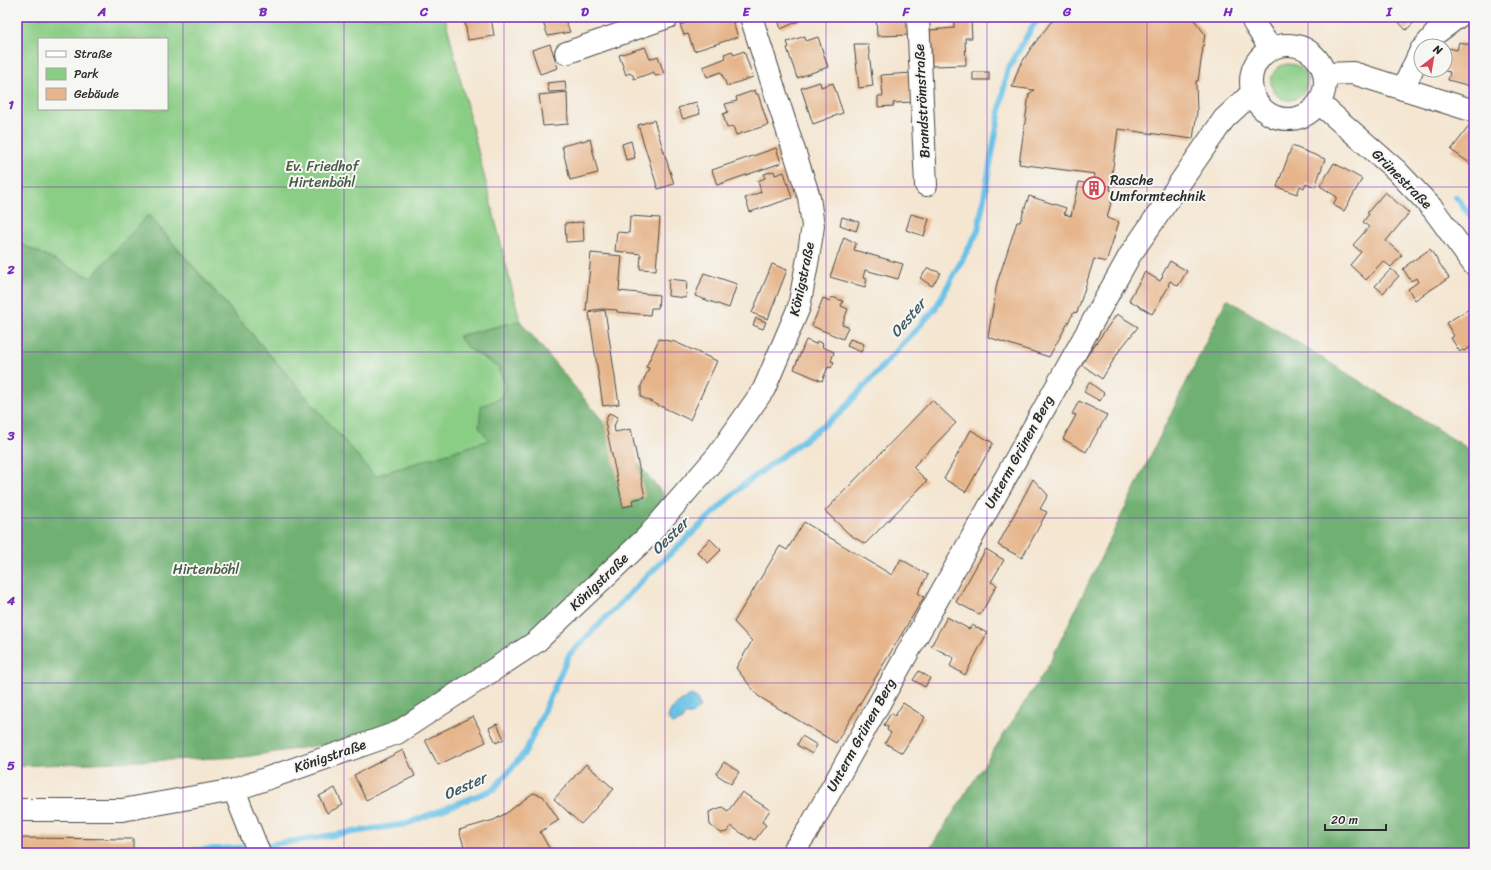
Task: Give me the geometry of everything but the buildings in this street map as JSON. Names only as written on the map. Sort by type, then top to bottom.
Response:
[{"type":"street","points":[[566,53],[668,17]]},
{"type":"street","name":"Königstraße","points":[[17,810],[122,810],[234,790],[397,733],[536,642],[653,531],[718,456],[764,389],[799,307],[813,226],[809,197],[752,17]]},
{"type":"street","name":"Brandströmstraße","points":[[918,17],[926,185]]},
{"type":"street","points":[[1251,17],[1271,49]]},
{"type":"street","points":[[1432,38],[1458,17]]},
{"type":"street","points":[[1280,45],[1300,47],[1309,51],[1316,57],[1325,74],[1323,94],[1319,103],[1311,112],[1300,117],[1288,119],[1277,117],[1266,112],[1258,104],[1252,93],[1252,72],[1256,63],[1271,49],[1280,45]]},
{"type":"street","points":[[1403,89],[1413,67]]},
{"type":"street","points":[[1325,74],[1353,73],[1474,110]]},
{"type":"street","name":"Unterm Grünen Berg","points":[[792,853],[810,829],[1130,255],[1224,119],[1252,93]]},
{"type":"street","name":"Grünestraße","points":[[1319,103],[1396,170],[1433,210],[1474,265]]},
{"type":"street","points":[[234,790],[259,853]]},
{"type":"street","name":"Unterm Grünen Berg","points":[[802,853],[810,829]]},
{"type":"green space","name":"Ev. Friedhof Hirtenböhl","points":[[17,17],[445,17],[520,321],[458,336],[468,348],[498,367],[505,385],[490,440],[375,476],[149,215],[91,278],[17,242]]},
{"type":"green space","points":[[1289,64],[1302,69],[1307,82],[1302,95],[1289,100],[1276,95],[1271,82],[1276,69]]},
{"type":"green space","name":"Hirtenböhl","points":[[148,215],[375,476],[489,440],[479,427],[481,406],[501,398],[505,385],[498,367],[468,348],[458,336],[520,321],[673,506],[536,642],[397,733],[244,757],[17,766],[17,242],[91,278]]},
{"type":"green space","points":[[1227,299],[1474,452],[1474,853],[927,853],[1047,668]]},
{"type":"water","points":[[691,695],[697,698],[700,707],[693,714],[686,714],[681,721],[672,724],[668,718],[671,710]]},
{"type":"waterway","name":"Oester","points":[[261,846],[406,824],[494,789],[526,751],[569,655],[653,570],[742,486],[840,413],[935,309],[978,231],[1007,71],[1032,27],[1040,17]]},
{"type":"waterway","points":[[1456,197],[1474,221]]},
{"type":"waterway","name":"Oester","points":[[150,853],[252,847]]},
{"type":"place","name":"Rasche Umformtechnik","points":[[1094,188]]}]
